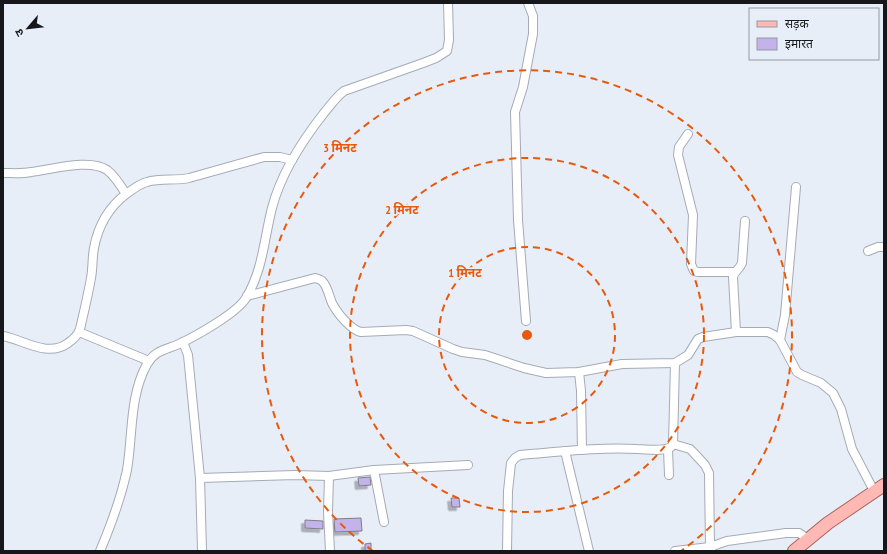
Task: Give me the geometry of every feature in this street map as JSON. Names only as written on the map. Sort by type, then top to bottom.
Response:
[{"type":"main road","points":[[794,551],[828,523],[879,488]]},
{"type":"street","points":[[100,551],[111,525],[127,470],[136,393],[141,377],[149,361],[158,351],[183,342],[241,306],[254,283],[259,270],[274,201],[292,160],[318,122],[344,91],[423,64],[447,51],[449,40],[448,3]]},
{"type":"street","points":[[526,321],[518,220],[516,112],[523,87],[533,34],[533,16],[528,3]]},
{"type":"street","points":[[688,134],[679,147],[678,155],[693,215],[692,268],[698,272],[735,272]]},
{"type":"street","points":[[3,336],[42,348],[52,349],[67,344],[77,336],[91,277],[94,247],[99,227],[111,208],[126,194],[147,182],[189,178],[259,158],[280,157],[292,160]]},
{"type":"street","points":[[3,173],[31,172],[69,165],[96,166],[107,170],[126,194]]},
{"type":"street","points":[[780,340],[784,316],[796,187]]},
{"type":"street","points":[[736,332],[733,278],[735,272],[741,267],[742,264],[745,221]]},
{"type":"street","points":[[868,251],[878,247],[884,247]]},
{"type":"street","points":[[247,296],[315,278],[319,279],[324,284],[336,310],[356,331],[413,331],[453,350],[485,355],[505,360],[524,368],[546,373],[579,372],[622,364],[675,363],[688,355],[698,339],[703,337],[736,332],[768,332],[780,340],[797,372],[821,383],[833,393],[841,409],[852,449],[879,488]]},
{"type":"street","points":[[79,332],[149,361]]},
{"type":"street","points":[[183,342],[188,354],[200,478],[202,550]]},
{"type":"street","points":[[669,475],[675,363]]},
{"type":"street","points":[[579,372],[581,391],[582,450]]},
{"type":"street","points":[[506,551],[508,491],[511,463],[515,458],[520,455],[565,451],[670,446],[690,449],[708,469],[711,549]]},
{"type":"street","points":[[565,451],[589,551]]},
{"type":"street","points":[[200,478],[295,475],[329,476],[374,470],[468,464]]},
{"type":"street","points":[[374,470],[384,522]]},
{"type":"street","points":[[329,476],[328,512],[330,551]]},
{"type":"street","points":[[675,551],[711,549],[727,541],[786,533],[799,533],[808,539]]},
{"type":"building","points":[[370,477],[371,485],[359,486],[358,478]]},
{"type":"building","points":[[451,498],[459,498],[460,507],[452,507]]},
{"type":"building","points":[[361,518],[362,531],[335,532],[334,519]]},
{"type":"building","points":[[305,520],[323,521],[323,529],[305,528]]},
{"type":"building","points":[[371,543],[371,551],[365,551],[365,544]]}]
